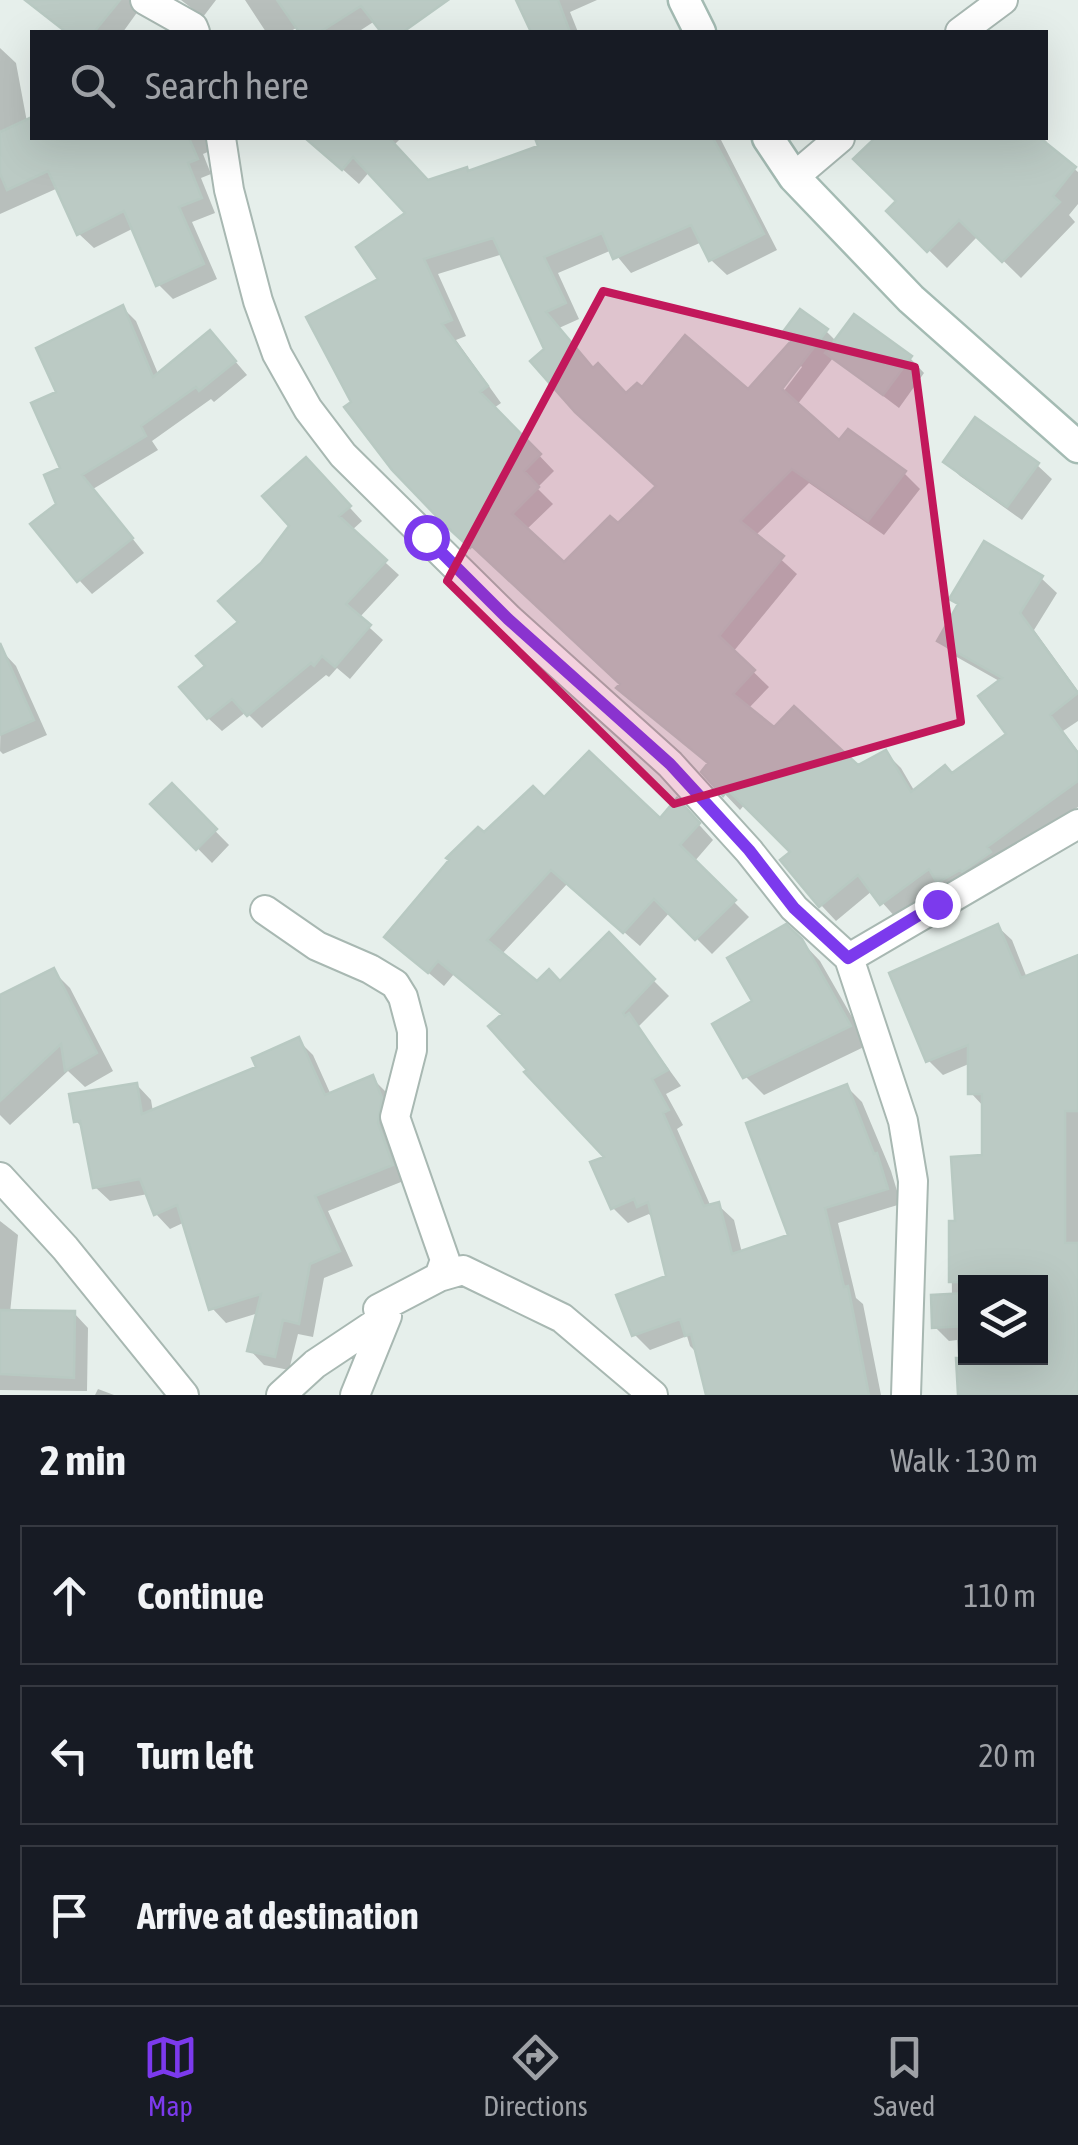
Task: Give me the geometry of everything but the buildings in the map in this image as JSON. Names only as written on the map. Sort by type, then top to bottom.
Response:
[{"type":"main road","points":[[684,0],[699,30]]},
{"type":"main road","points":[[769,140],[794,178],[911,299],[1078,447]]},
{"type":"street","points":[[146,0],[194,30]]},
{"type":"street","points":[[963,30],[1004,0]]},
{"type":"street","points":[[221,140],[229,190],[258,301],[277,354],[308,409],[343,454],[508,619],[670,764],[749,850],[794,908],[848,958],[903,1121],[913,1180],[906,1395]]},
{"type":"street","points":[[794,178],[838,140]]},
{"type":"street","points":[[848,958],[1078,824]]},
{"type":"street","points":[[266,910],[317,946],[395,984],[403,997],[412,1031],[412,1050],[395,1117],[445,1260],[439,1277]]},
{"type":"street","points":[[0,1177],[66,1248],[184,1395]]},
{"type":"street","points":[[386,1316],[378,1309],[439,1277],[463,1270],[562,1318],[653,1395]]},
{"type":"street","points":[[282,1395],[316,1364],[386,1316]]},
{"type":"street","points":[[355,1395],[386,1316]]},
{"type":"highlighted area","points":[[603,291],[915,367],[961,722],[674,804],[447,581]]},
{"type":"route","points":[[426,537],[508,619],[670,764],[749,850],[794,908],[848,958],[937,904]]}]
